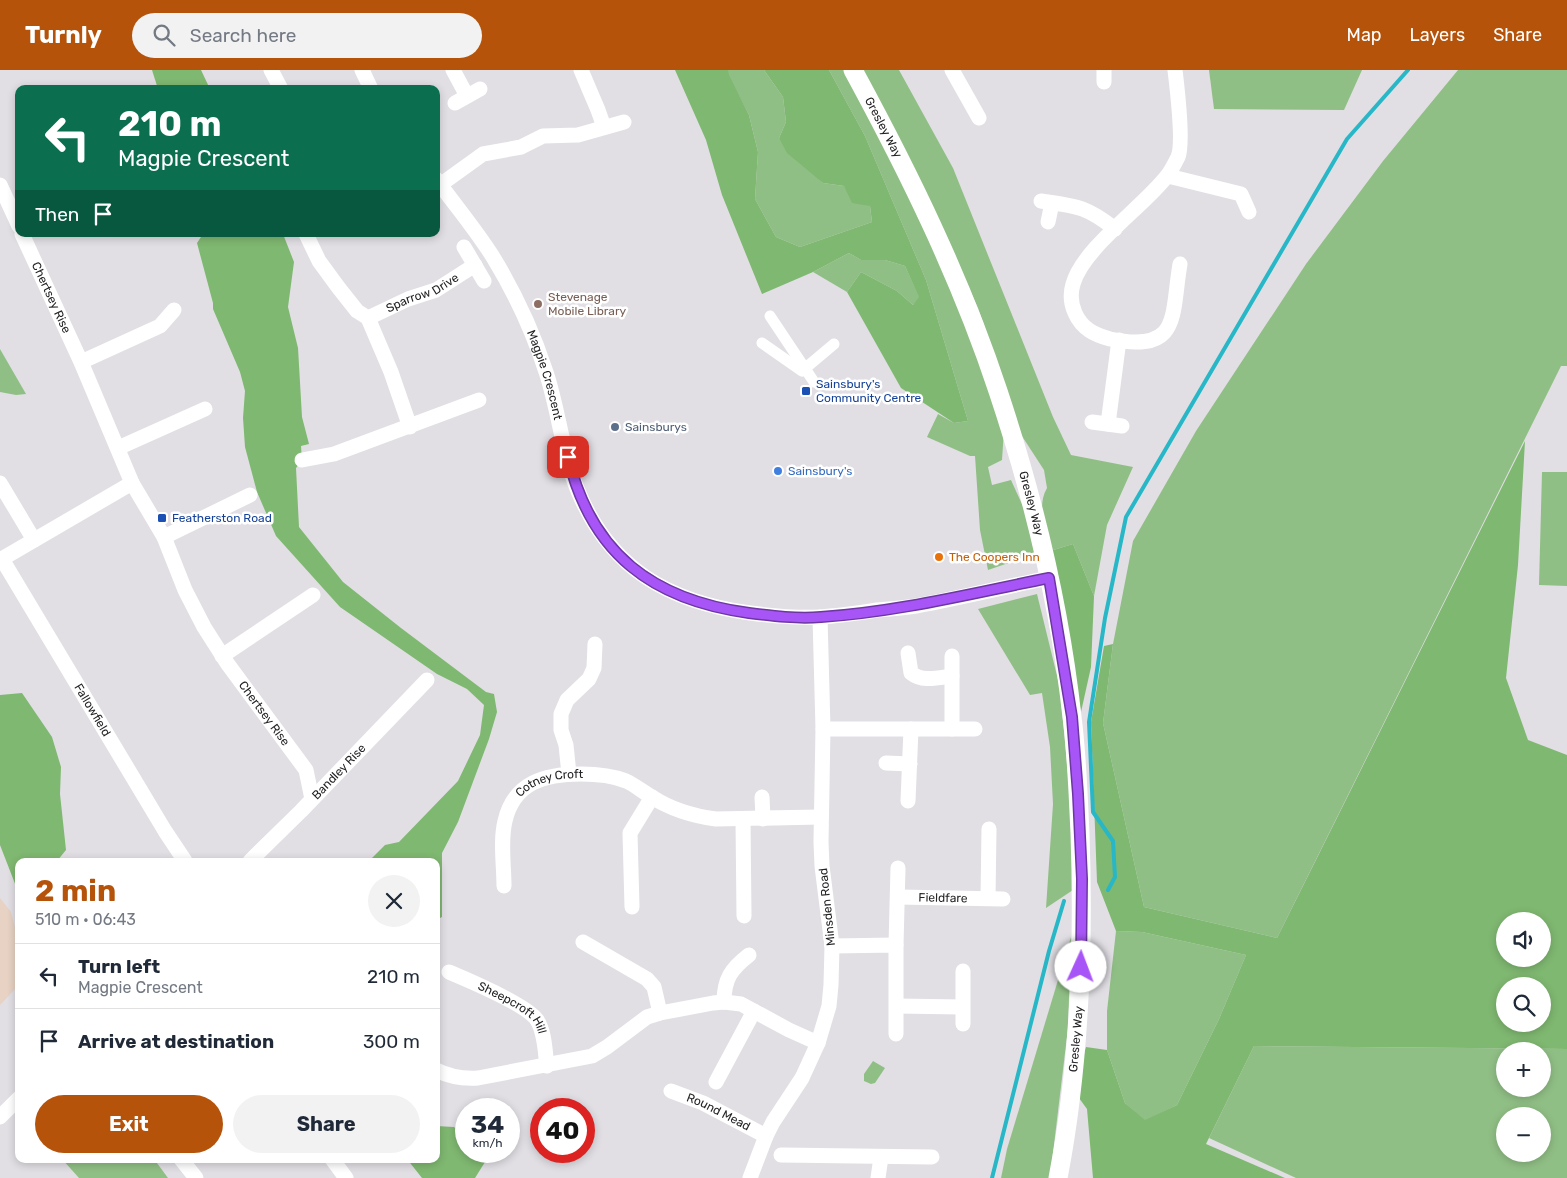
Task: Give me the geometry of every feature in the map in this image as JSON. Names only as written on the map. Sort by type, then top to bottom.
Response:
[{"type":"street","points":[[271,70],[279,85]]},
{"type":"street","points":[[362,70],[369,85]]},
{"type":"street","points":[[453,70],[468,96]]},
{"type":"street","points":[[581,70],[604,127]]},
{"type":"street","name":"Gresley Way","points":[[852,70],[931,222],[977,331],[998,388],[1018,452],[1049,578],[1072,717],[1082,879],[1082,950],[1078,1018],[1071,1091],[1058,1178]]},
{"type":"street","points":[[1175,70],[1179,116],[1179,154],[1168,176],[1087,258],[1073,282],[1071,296],[1074,311],[1082,325],[1093,334],[1119,340],[1148,342],[1165,333],[1171,319],[1182,274]]},
{"type":"street","points":[[954,71],[976,101],[979,118]]},
{"type":"street","points":[[440,181],[483,154],[521,146],[544,136],[578,135],[624,122]]},
{"type":"street","points":[[1168,176],[1245,190],[1249,212]]},
{"type":"street","points":[[0,185],[15,215]]},
{"type":"street","name":"Magpie Crescent","points":[[440,185],[492,256],[516,298],[539,349],[550,384],[572,474],[589,515],[609,545],[627,564],[650,580],[677,595],[697,603],[765,615],[820,617],[915,606],[1049,578]]},
{"type":"street","points":[[1048,222],[1047,202],[1087,210],[1115,229]]},
{"type":"street","name":"Chertsey Rise","points":[[23,237],[81,362],[132,483],[164,537],[185,590],[204,627],[222,656],[306,770],[312,799]]},
{"type":"street","points":[[307,237],[319,261],[338,287],[357,311],[368,318],[391,372],[410,427]]},
{"type":"street","points":[[464,247],[484,281]]},
{"type":"street","name":"Sparrow Drive","points":[[368,318],[408,299],[436,290],[475,265]]},
{"type":"street","points":[[81,362],[160,326],[174,310]]},
{"type":"street","points":[[770,316],[814,382]]},
{"type":"street","points":[[1092,422],[1115,425],[1119,340]]},
{"type":"street","points":[[762,343],[802,371],[834,344]]},
{"type":"street","points":[[302,460],[334,454],[479,400]]},
{"type":"street","points":[[118,448],[205,409]]},
{"type":"street","points":[[0,483],[34,540]]},
{"type":"street","points":[[1,559],[132,483]]},
{"type":"street","points":[[164,537],[250,495]]},
{"type":"street","name":"Fallowfield","points":[[1,559],[183,858]]},
{"type":"street","points":[[222,656],[313,595]]},
{"type":"street","name":"Minsden Road","points":[[750,1178],[773,1122],[802,1078],[818,1043],[829,1006],[832,946],[822,866],[823,729],[820,617]]},
{"type":"street","points":[[569,774],[566,745],[561,730],[561,714],[567,700],[589,679],[594,668],[595,644]]},
{"type":"street","points":[[908,653],[911,673],[917,678],[926,679],[952,676]]},
{"type":"street","points":[[952,656],[952,729]]},
{"type":"street","name":"Bandley Rise","points":[[253,858],[427,680]]},
{"type":"street","points":[[823,729],[974,729]]},
{"type":"street","points":[[908,801],[911,729]]},
{"type":"street","points":[[886,763],[910,764]]},
{"type":"street","points":[[306,770],[335,776]]},
{"type":"street","name":"Cotney Croft","points":[[504,886],[498,865],[504,821],[508,810],[518,794],[542,778],[569,774],[599,774],[614,777],[673,809],[716,819],[821,817]]},
{"type":"street","points":[[632,907],[623,833],[652,797]]},
{"type":"street","points":[[762,797],[763,819]]},
{"type":"street","points":[[742,818],[744,916]]},
{"type":"street","points":[[988,898],[989,829]]},
{"type":"street","points":[[896,1034],[898,868]]},
{"type":"street","name":"Fieldfare","points":[[898,897],[1004,899]]},
{"type":"street","points":[[583,942],[647,979],[654,987],[660,1012]]},
{"type":"street","points":[[832,946],[896,945]]},
{"type":"street","points":[[724,1002],[724,990],[730,973],[748,955]]},
{"type":"street","points":[[963,1024],[964,971]]},
{"type":"street","name":"Sheepcroft Hill","points":[[449,972],[475,983],[531,1014],[538,1022],[541,1030],[547,1066]]},
{"type":"street","points":[[440,1072],[465,1079],[478,1078],[592,1056],[607,1048],[638,1022],[660,1012],[724,1002],[742,1004],[789,1030],[818,1043]]},
{"type":"street","points":[[897,1006],[962,1007]]},
{"type":"street","points":[[716,1082],[754,1011]]},
{"type":"street","name":"Round Mead","points":[[672,1091],[703,1103],[766,1136]]},
{"type":"street","points":[[0,1117],[15,1102]]},
{"type":"street","points":[[781,1155],[801,1148],[881,1157],[932,1157]]},
{"type":"street","points":[[878,1178],[881,1157]]},
{"type":"street","points":[[186,1163],[196,1178]]},
{"type":"street","points":[[335,1163],[346,1178]]},
{"type":"shaded area","points":[[0,898],[11,912],[15,927],[15,989],[0,1005]]},
{"type":"green space","points":[[152,70],[201,70],[208,85],[157,85]]},
{"type":"green space","points":[[675,70],[728,70],[749,115],[758,152],[755,199],[776,237],[800,247],[872,222],[870,206],[852,203],[844,186],[823,183],[787,153],[779,138],[786,122],[783,97],[764,70],[829,70],[865,136],[926,280],[968,421],[954,423],[901,388],[847,292],[861,272],[897,291],[913,305],[919,297],[905,266],[885,260],[861,260],[849,253],[813,272],[762,294],[722,195],[706,140]]},
{"type":"green space","points":[[728,70],[764,70],[783,97],[786,122],[779,138],[823,183],[844,186],[870,206],[872,222],[800,247],[776,237],[755,199],[758,152],[749,115],[728,75]]},
{"type":"green space","points":[[829,70],[845,70],[872,119],[955,296],[1004,430],[1002,460],[988,467],[992,485],[1011,480],[1026,513],[1035,554],[988,570],[980,530],[975,456],[970,456],[927,437],[938,414],[954,423],[968,421],[926,280],[865,136]]},
{"type":"green space","points":[[861,70],[899,70],[953,168],[1053,417],[1071,455],[1133,467],[1107,525],[1094,596],[1073,544],[1050,551],[1042,511],[1042,503],[1047,488],[1044,470],[1018,430],[1004,382],[978,308],[932,205]]},
{"type":"green space","points":[[1209,70],[1362,70],[1344,110],[1214,109]]},
{"type":"green space","points":[[1458,70],[1567,70],[1567,366],[1561,366],[1277,938],[1144,907],[1103,723],[1113,644],[1133,541],[1196,431],[1306,264],[1383,161]]},
{"type":"green space","points":[[201,237],[284,237],[294,262],[288,307],[298,348],[302,417],[309,444],[301,446],[302,461],[296,468],[299,527],[343,582],[486,692],[494,694],[497,712],[489,739],[458,822],[442,853],[442,917],[440,918],[440,858],[372,858],[385,845],[399,842],[458,781],[480,735],[484,705],[467,689],[437,674],[340,607],[276,536],[257,492],[245,447],[243,418],[245,391],[240,372],[213,309],[197,243]]},
{"type":"green space","points":[[849,253],[861,260],[885,260],[905,266],[920,298],[913,305],[897,291],[861,272],[847,292],[813,272]]},
{"type":"green space","points":[[0,349],[26,394],[16,395],[0,392]]},
{"type":"green space","points":[[1525,441],[1518,565],[1506,678],[1528,740],[1567,755],[1567,1049],[1551,1049],[1551,1042],[1496,1042],[1496,1048],[1254,1046],[1206,1144],[1285,1178],[1093,1178],[1087,1109],[1079,1098],[1078,1075],[1086,1047],[1107,1050],[1125,1103],[1145,1120],[1177,1105],[1219,1019],[1246,955],[1142,932],[1116,931],[1097,882],[1091,722],[1104,646],[1113,644],[1103,723],[1144,907],[1277,938]]},
{"type":"green space","points":[[1542,472],[1567,472],[1567,586],[1539,585]]},
{"type":"green space","points":[[1073,544],[1094,596],[1091,667],[1081,712],[1050,551]]},
{"type":"green space","points":[[1037,594],[1060,688],[1070,797],[1073,890],[1046,908],[1053,804],[1050,747],[1042,693],[1030,695],[978,609]]},
{"type":"green space","points":[[22,693],[52,737],[61,767],[60,794],[66,850],[59,858],[15,858],[15,884],[0,845],[0,695]]},
{"type":"green space","points":[[1116,931],[1142,932],[1246,955],[1219,1019],[1177,1105],[1145,1121],[1125,1103],[1107,1050],[1107,1011]]},
{"type":"green space","points":[[1071,937],[1068,1028],[1050,1178],[1001,1178],[1007,1149]]},
{"type":"green space","points":[[1254,1046],[1496,1048],[1496,1097],[1551,1097],[1551,1049],[1567,1049],[1567,1178],[1296,1178],[1209,1138]]},
{"type":"green space","points":[[873,1061],[885,1068],[875,1083],[871,1084],[864,1081],[864,1074]]},
{"type":"green space","points":[[440,1126],[454,1127],[455,1163],[484,1163],[475,1178],[422,1178],[410,1163],[440,1163]]},
{"type":"green space","points":[[66,1163],[157,1163],[168,1178],[79,1178]]},
{"type":"waterway","points":[[1108,890],[1115,877],[1113,841],[1093,812],[1089,722],[1105,618],[1126,517],[1347,139],[1408,70]]},
{"type":"waterway","points":[[992,1178],[1049,951],[1064,901]]},
{"type":"place","name":"Stevenage Mobile Library","points":[[538,304]]},
{"type":"place","name":"Sainsbury's Community Centre","points":[[806,391]]},
{"type":"place","name":"Sainsburys","points":[[615,427]]},
{"type":"place","name":"Sainsbury's","points":[[778,471]]},
{"type":"place","name":"Featherston Road","points":[[162,518]]},
{"type":"place","name":"The Coopers Inn","points":[[939,557]]},
{"type":"route","points":[[568,457],[572,474],[589,515],[609,545],[627,564],[657,584],[697,603],[765,615],[820,617],[915,606],[1049,578],[1072,717],[1082,879],[1081,967]]}]
